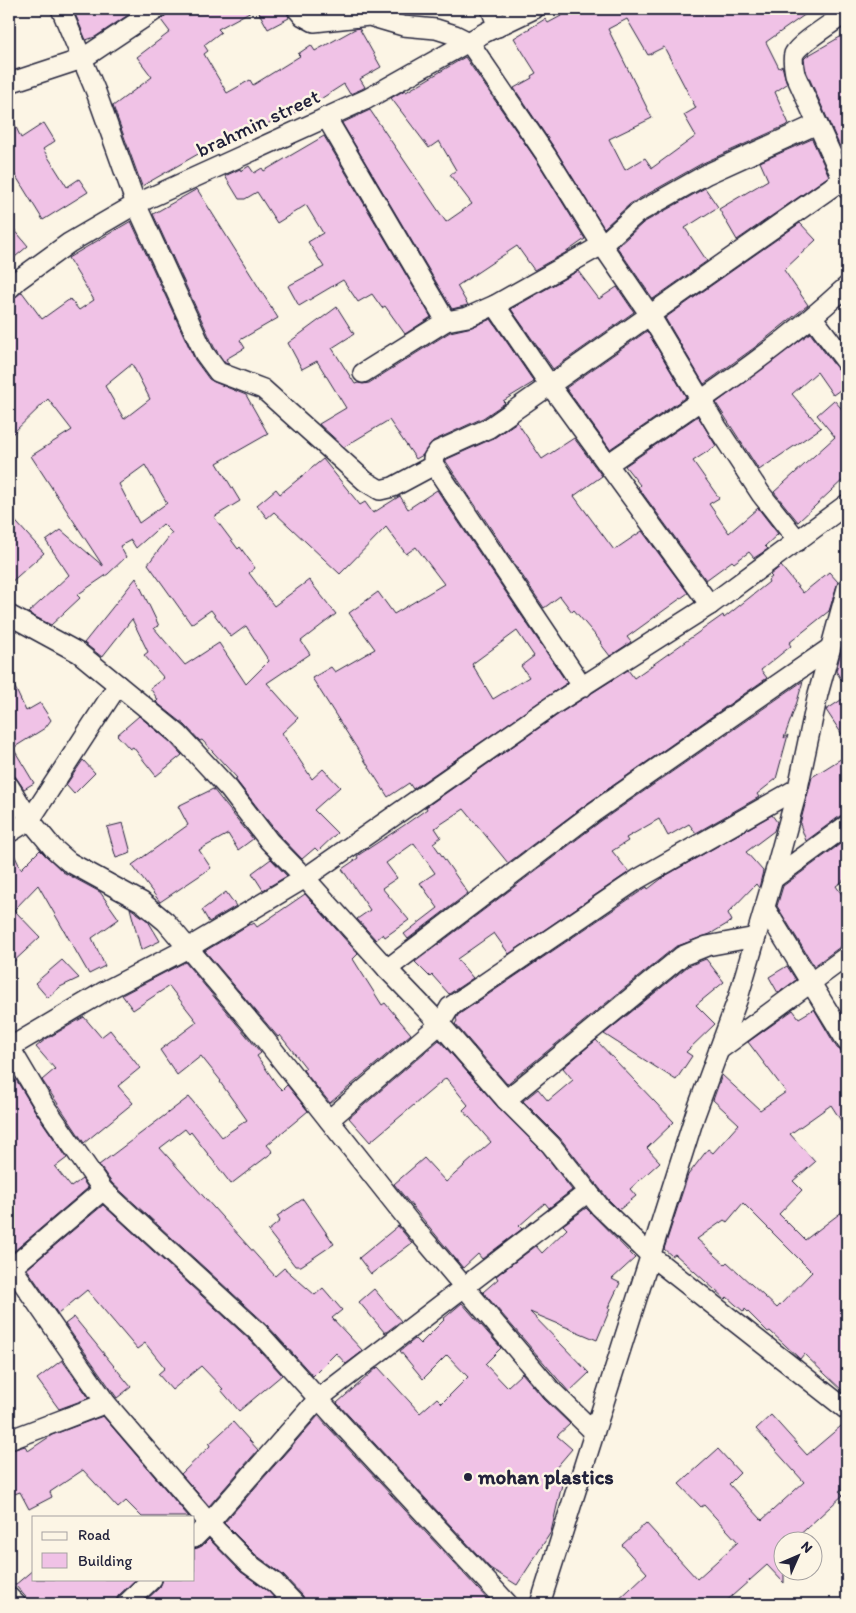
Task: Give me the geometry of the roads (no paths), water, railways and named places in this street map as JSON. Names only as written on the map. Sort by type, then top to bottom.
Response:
[{"type":"street","points":[[62,9],[136,204],[204,352],[218,372],[263,388],[365,481],[380,490],[393,488],[434,465]]},
{"type":"street","points":[[9,84],[82,59],[157,9]]},
{"type":"street","points":[[297,9],[303,16],[314,22],[365,12],[403,26],[436,29],[455,34],[469,42],[546,155],[602,245],[650,315],[761,494],[798,542]]},
{"type":"street","points":[[491,9],[498,27]]},
{"type":"street","name":"brahmin street","points":[[9,289],[18,280],[69,243],[136,204],[367,98],[534,9]]},
{"type":"street","points":[[583,687],[434,465],[433,458],[438,451],[489,428],[549,384],[845,184],[817,124],[796,74],[793,62],[794,54],[802,44],[847,12]]},
{"type":"street","points":[[326,117],[446,320]]},
{"type":"street","points":[[362,373],[446,320],[468,317],[495,305],[602,245],[636,214],[707,174],[817,124]]},
{"type":"street","points":[[608,464],[701,400],[813,318],[847,286]]},
{"type":"street","points":[[495,305],[549,384],[710,605]]},
{"type":"street","points":[[813,318],[847,363]]},
{"type":"street","points":[[508,1604],[259,1333],[103,1190],[44,1105],[9,1047],[105,991],[188,948],[305,878],[553,705],[710,605],[798,542],[847,504]]},
{"type":"street","points":[[540,1604],[695,1115],[738,998],[798,788],[818,694],[847,588]]},
{"type":"street","points":[[9,615],[79,653],[178,734],[229,790],[269,841],[440,1024],[506,1100],[550,1145],[600,1207],[651,1256],[847,1410]]},
{"type":"street","points":[[387,969],[594,812],[830,648]]},
{"type":"street","points":[[9,833],[30,820],[118,685]]},
{"type":"street","points":[[9,786],[30,820],[53,848],[69,862],[142,902],[166,922],[263,1037],[412,1225],[552,1391],[594,1432]]},
{"type":"street","points":[[329,1120],[440,1024],[450,1007],[638,879],[798,788]]},
{"type":"street","points":[[773,879],[847,825]]},
{"type":"street","points":[[765,908],[847,1042]]},
{"type":"street","points":[[506,1100],[682,956],[707,946],[756,937]]},
{"type":"street","points":[[719,1050],[847,956]]},
{"type":"street","points":[[103,1190],[10,1267],[106,1403],[209,1523],[249,1564],[275,1583],[295,1604]]},
{"type":"street","points":[[195,1537],[318,1399],[588,1192]]},
{"type":"street","points":[[9,1440],[106,1403]]},
{"type":"street","points":[[126,1604],[151,1580]]},
{"type":"street","points":[[9,1597],[16,1604]]},
{"type":"place","name":"mohan plastics","points":[[468,1477]]}]
